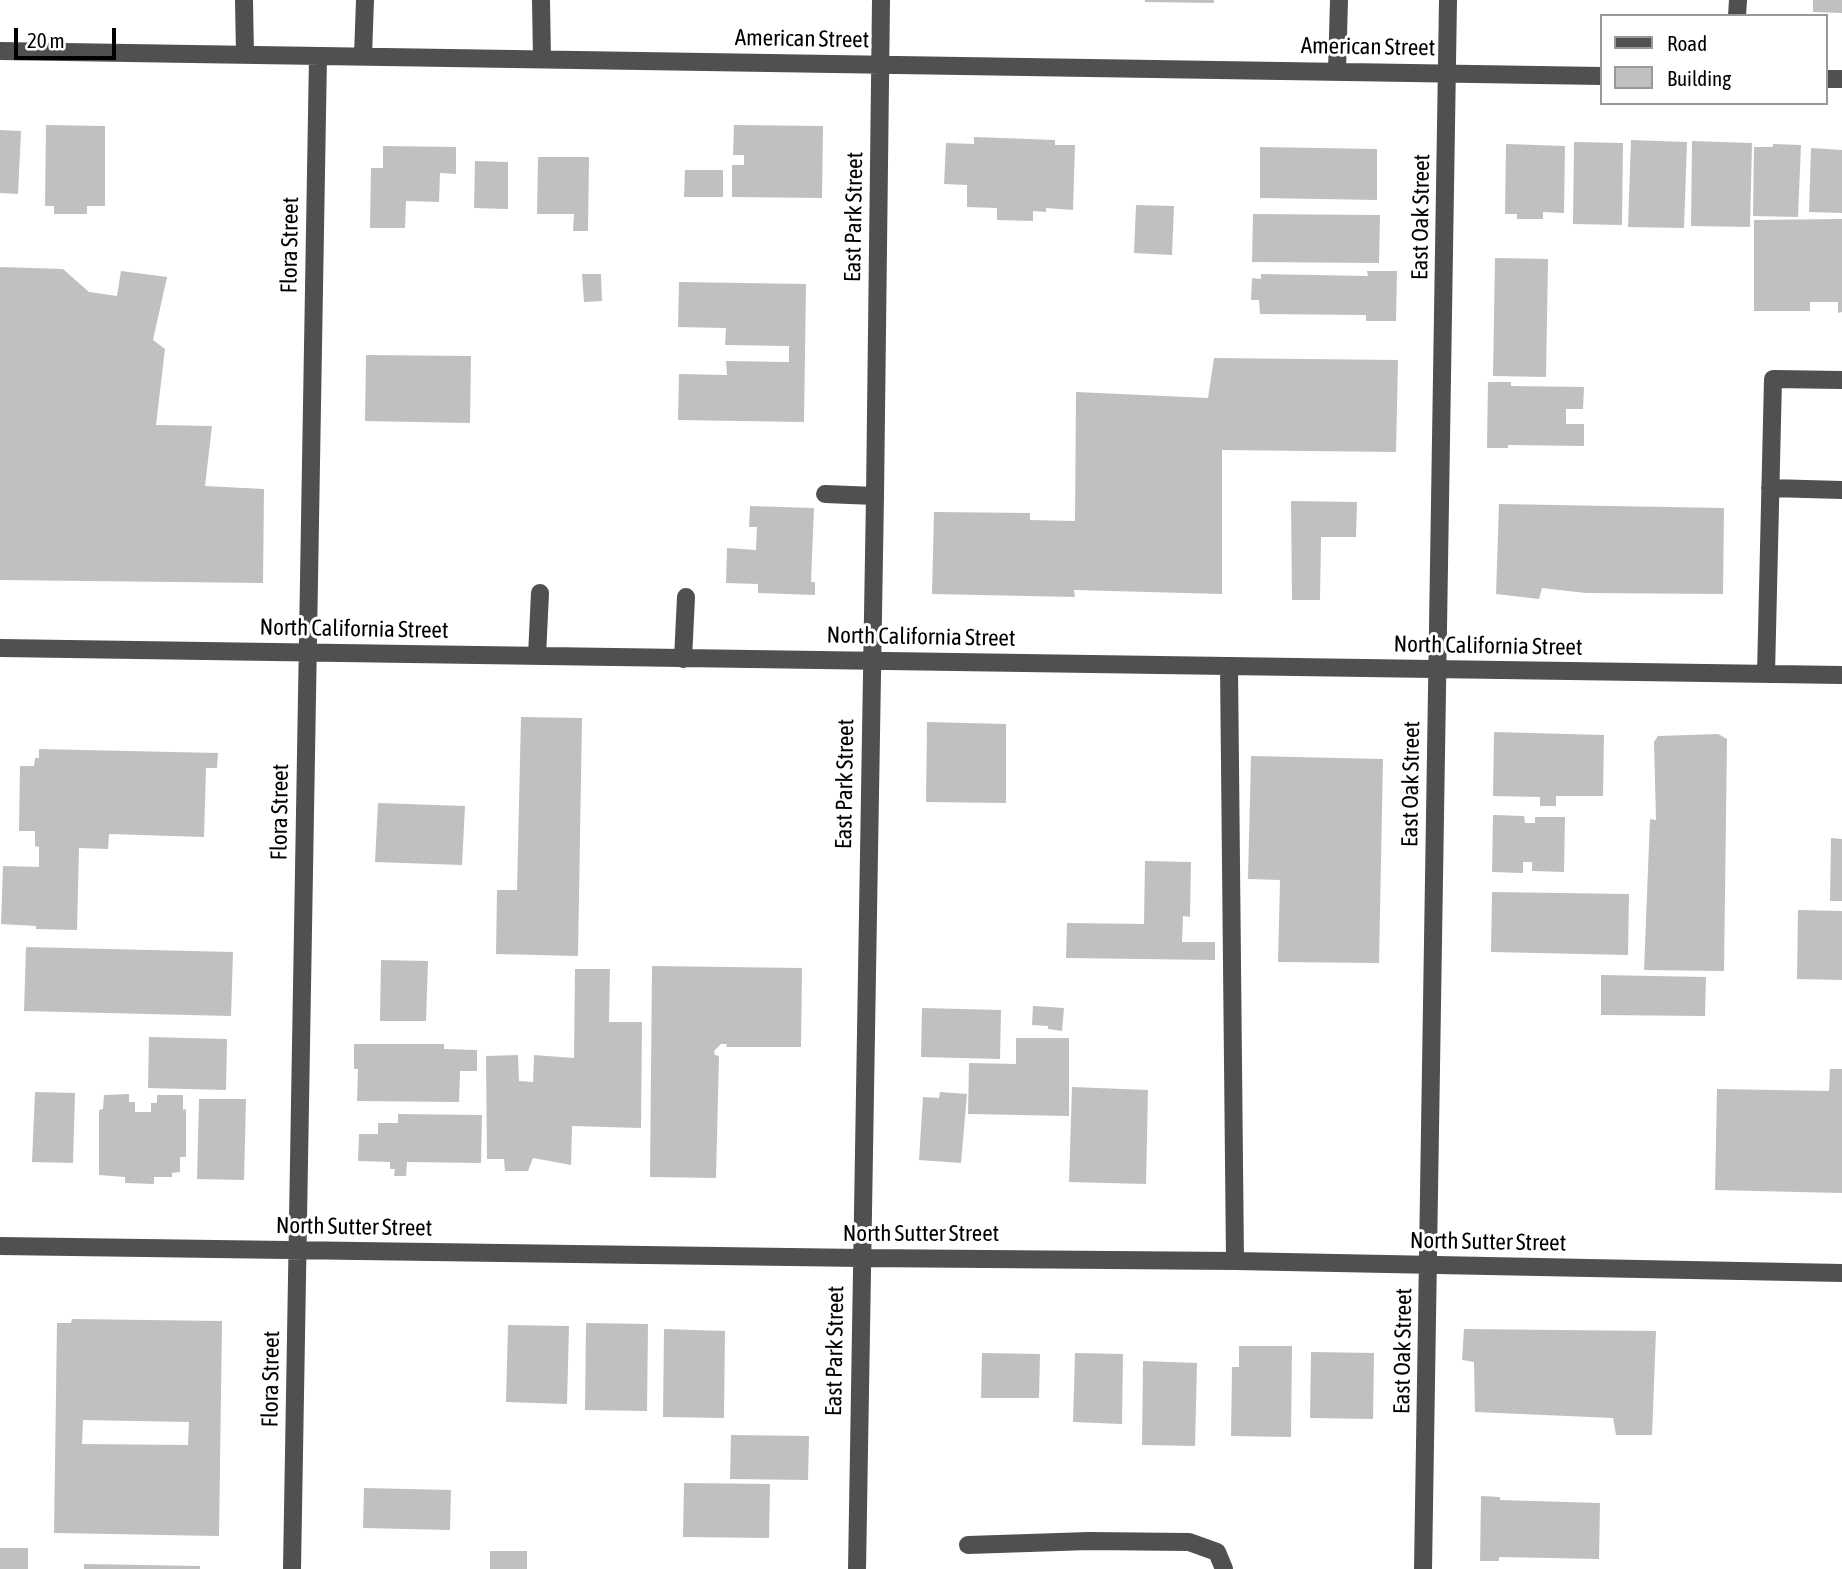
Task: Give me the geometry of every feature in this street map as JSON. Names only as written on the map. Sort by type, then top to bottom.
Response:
[{"type":"street","points":[[244,0],[244,54]]},
{"type":"street","points":[[363,56],[365,0]]},
{"type":"street","points":[[541,0],[542,60]]},
{"type":"street","name":"East Park Street","points":[[857,1569],[881,0]]},
{"type":"street","points":[[1337,71],[1339,0]]},
{"type":"street","name":"East Oak Street","points":[[1423,1569],[1448,0]]},
{"type":"street","name":"American Street","points":[[0,51],[1601,76]]},
{"type":"street","name":"Flora Street","points":[[292,1569],[318,55]]},
{"type":"street","points":[[1766,674],[1773,379],[1842,380]]},
{"type":"street","points":[[1770,488],[1842,490]]},
{"type":"street","points":[[825,494],[875,496]]},
{"type":"street","points":[[537,656],[540,593]]},
{"type":"street","points":[[682,659],[686,597]]},
{"type":"street","name":"North California Street","points":[[0,648],[1842,675]]},
{"type":"street","points":[[1229,666],[1235,1261]]},
{"type":"street","points":[[0,1246],[0,1254]]},
{"type":"street","name":"North Sutter Street","points":[[0,1246],[1235,1261],[1842,1273]]},
{"type":"street","points":[[968,1545],[1089,1541],[1189,1542],[1217,1552],[1224,1569]]},
{"type":"building","points":[[1214,0],[1214,3],[1145,2]]},
{"type":"building","points":[[1813,0],[1842,0],[1842,13],[1813,12]]},
{"type":"building","points":[[46,125],[105,126],[105,206],[87,206],[87,214],[54,214],[54,206],[45,206]]},
{"type":"building","points":[[734,125],[823,126],[822,198],[732,197],[732,165],[744,165],[744,155],[733,155]]},
{"type":"building","points":[[0,130],[21,131],[18,194],[0,193]]},
{"type":"building","points":[[974,137],[1055,140],[1055,145],[1075,145],[1073,210],[1046,208],[1046,212],[1033,211],[1033,221],[997,220],[997,208],[967,207],[967,185],[944,184],[946,143],[974,144]]},
{"type":"building","points":[[1631,140],[1687,142],[1684,228],[1628,227]]},
{"type":"building","points":[[1692,141],[1752,143],[1750,227],[1691,226]]},
{"type":"building","points":[[1574,142],[1623,143],[1622,225],[1573,224]]},
{"type":"building","points":[[1506,144],[1565,146],[1564,213],[1543,212],[1543,219],[1517,219],[1517,214],[1505,214]]},
{"type":"building","points":[[1773,144],[1801,145],[1798,217],[1753,216],[1754,147],[1773,147]]},
{"type":"building","points":[[383,146],[456,147],[456,174],[440,173],[439,202],[406,201],[405,228],[370,228],[371,168],[383,168]]},
{"type":"building","points":[[1260,147],[1377,149],[1377,200],[1260,198]]},
{"type":"building","points":[[1811,148],[1842,150],[1842,213],[1809,212]]},
{"type":"building","points":[[538,157],[589,157],[588,231],[573,231],[574,214],[537,214]]},
{"type":"building","points":[[475,161],[508,162],[508,209],[474,208]]},
{"type":"building","points":[[685,170],[723,170],[723,197],[684,197]]},
{"type":"building","points":[[1136,205],[1174,206],[1172,255],[1134,253]]},
{"type":"building","points":[[1253,214],[1380,215],[1379,263],[1252,262]]},
{"type":"building","points":[[1842,219],[1842,312],[1838,313],[1838,302],[1810,302],[1810,311],[1754,311],[1754,220]]},
{"type":"building","points":[[1495,258],[1548,259],[1546,377],[1493,376]]},
{"type":"building","points":[[0,267],[63,269],[89,292],[117,296],[121,271],[167,277],[153,340],[165,349],[156,425],[212,426],[205,486],[264,489],[263,583],[0,580]]},
{"type":"building","points":[[1367,271],[1397,271],[1396,321],[1366,321],[1366,315],[1260,314],[1259,300],[1251,300],[1252,278],[1261,279],[1261,274],[1368,276]]},
{"type":"building","points":[[582,274],[601,274],[602,301],[584,302]]},
{"type":"building","points":[[679,282],[806,284],[804,422],[678,420],[679,374],[727,375],[726,361],[789,362],[789,346],[725,345],[726,328],[678,327]]},
{"type":"building","points":[[366,355],[471,356],[470,423],[365,421]]},
{"type":"building","points":[[1214,358],[1398,360],[1396,452],[1222,450],[1222,594],[1074,590],[1075,597],[932,594],[934,512],[1030,513],[1030,520],[1075,521],[1076,392],[1208,398]]},
{"type":"building","points":[[1488,382],[1511,382],[1511,386],[1584,387],[1583,409],[1566,409],[1566,424],[1584,424],[1584,446],[1508,445],[1508,448],[1487,448]]},
{"type":"building","points":[[1291,501],[1357,502],[1356,537],[1321,537],[1320,600],[1292,600]]},
{"type":"building","points":[[1499,504],[1724,508],[1723,594],[1586,593],[1542,588],[1539,599],[1496,594]]},
{"type":"building","points":[[750,506],[814,508],[811,582],[815,582],[815,595],[758,593],[758,584],[726,583],[727,548],[756,550],[757,527],[749,527]]},
{"type":"building","points":[[521,717],[582,718],[578,956],[496,954],[497,890],[517,890]]},
{"type":"building","points":[[927,722],[1006,724],[1006,803],[926,802]]},
{"type":"building","points":[[1494,732],[1604,735],[1603,796],[1556,796],[1556,806],[1540,806],[1540,797],[1493,796]]},
{"type":"building","points":[[1718,734],[1727,739],[1724,971],[1644,970],[1650,819],[1656,820],[1654,742],[1658,736]]},
{"type":"building","points":[[39,749],[218,753],[217,768],[206,768],[204,837],[109,834],[108,849],[79,848],[77,930],[36,929],[36,926],[1,924],[3,866],[39,867],[39,847],[35,846],[35,831],[19,831],[20,766],[34,766],[35,758],[39,758]]},
{"type":"building","points":[[1251,756],[1383,759],[1379,963],[1278,962],[1280,880],[1248,879]]},
{"type":"building","points":[[378,803],[465,806],[462,865],[375,862]]},
{"type":"building","points":[[1493,815],[1524,816],[1525,823],[1535,823],[1535,817],[1565,817],[1564,872],[1532,871],[1532,862],[1523,862],[1523,873],[1492,872]]},
{"type":"building","points":[[1831,838],[1842,839],[1842,901],[1830,901]]},
{"type":"building","points":[[1145,861],[1191,862],[1190,917],[1183,916],[1182,942],[1215,942],[1215,960],[1066,958],[1067,923],[1144,924]]},
{"type":"building","points":[[1492,892],[1629,894],[1628,955],[1491,952]]},
{"type":"building","points":[[1798,910],[1842,911],[1842,980],[1797,979]]},
{"type":"building","points":[[26,947],[233,952],[231,1016],[24,1011]]},
{"type":"building","points":[[381,960],[428,961],[426,1021],[380,1021]]},
{"type":"building","points":[[652,966],[802,968],[801,1047],[726,1047],[727,1044],[721,1044],[714,1051],[715,1055],[719,1056],[716,1178],[650,1177]]},
{"type":"building","points":[[575,969],[610,969],[609,1022],[642,1022],[641,1128],[572,1126],[571,1165],[533,1158],[528,1171],[505,1171],[504,1159],[487,1159],[486,1056],[518,1055],[519,1081],[533,1082],[534,1055],[574,1058]]},
{"type":"building","points":[[1601,975],[1706,977],[1705,1016],[1601,1015]]},
{"type":"building","points":[[1033,1006],[1064,1008],[1062,1031],[1048,1029],[1048,1026],[1032,1025]]},
{"type":"building","points":[[922,1008],[1001,1010],[1000,1059],[921,1057]]},
{"type":"building","points":[[149,1037],[227,1039],[226,1090],[148,1088]]},
{"type":"building","points":[[1016,1038],[1069,1038],[1069,1116],[968,1114],[969,1063],[1016,1064]]},
{"type":"building","points":[[354,1044],[444,1044],[444,1049],[477,1050],[477,1071],[460,1071],[459,1102],[357,1101],[358,1069],[354,1069]]},
{"type":"building","points":[[1830,1069],[1842,1069],[1842,1193],[1715,1190],[1717,1089],[1829,1091]]},
{"type":"building","points":[[1072,1087],[1148,1090],[1146,1184],[1069,1182]]},
{"type":"building","points":[[35,1092],[75,1093],[73,1163],[32,1162]]},
{"type":"building","points":[[940,1092],[967,1094],[961,1163],[919,1160],[923,1097],[939,1098]]},
{"type":"building","points":[[129,1094],[129,1102],[135,1102],[135,1112],[151,1112],[151,1103],[157,1103],[157,1095],[183,1095],[183,1110],[186,1109],[186,1157],[180,1157],[180,1172],[172,1173],[172,1177],[154,1177],[154,1184],[125,1183],[125,1177],[99,1175],[99,1110],[103,1109],[104,1095]]},
{"type":"building","points":[[199,1099],[246,1099],[244,1180],[197,1179]]},
{"type":"building","points":[[398,1114],[482,1115],[481,1163],[407,1162],[406,1176],[394,1176],[395,1169],[390,1169],[390,1162],[358,1161],[359,1134],[378,1134],[378,1123],[398,1123]]},
{"type":"building","points":[[72,1319],[222,1321],[219,1536],[54,1533],[57,1323],[71,1323]],"holes":[[[83,1420],[189,1422],[188,1445],[82,1444]]]},
{"type":"building","points":[[586,1323],[648,1324],[647,1411],[585,1410]]},
{"type":"building","points":[[508,1325],[569,1326],[567,1404],[506,1402]]},
{"type":"building","points":[[664,1329],[725,1331],[724,1418],[663,1417]]},
{"type":"building","points":[[1464,1329],[1656,1331],[1652,1435],[1616,1435],[1613,1418],[1475,1412],[1474,1362],[1462,1360]]},
{"type":"building","points":[[1239,1346],[1292,1346],[1291,1437],[1231,1436],[1232,1367],[1239,1367]]},
{"type":"building","points":[[1311,1352],[1374,1353],[1373,1419],[1310,1418]]},
{"type":"building","points":[[982,1353],[1040,1354],[1039,1398],[981,1398]]},
{"type":"building","points":[[1075,1353],[1123,1354],[1122,1424],[1073,1422]]},
{"type":"building","points":[[1143,1361],[1197,1363],[1195,1446],[1142,1445]]},
{"type":"building","points":[[731,1435],[809,1436],[808,1480],[730,1479]]},
{"type":"building","points":[[684,1483],[770,1484],[769,1538],[683,1537]]},
{"type":"building","points":[[364,1488],[451,1490],[450,1530],[363,1528]]},
{"type":"building","points":[[1481,1496],[1500,1497],[1500,1500],[1600,1503],[1599,1559],[1499,1557],[1499,1561],[1480,1561]]},
{"type":"building","points":[[0,1548],[28,1548],[28,1569],[0,1569]]},
{"type":"building","points":[[490,1551],[527,1551],[527,1569],[490,1569]]},
{"type":"building","points":[[84,1564],[200,1566],[200,1569],[84,1569]]}]
